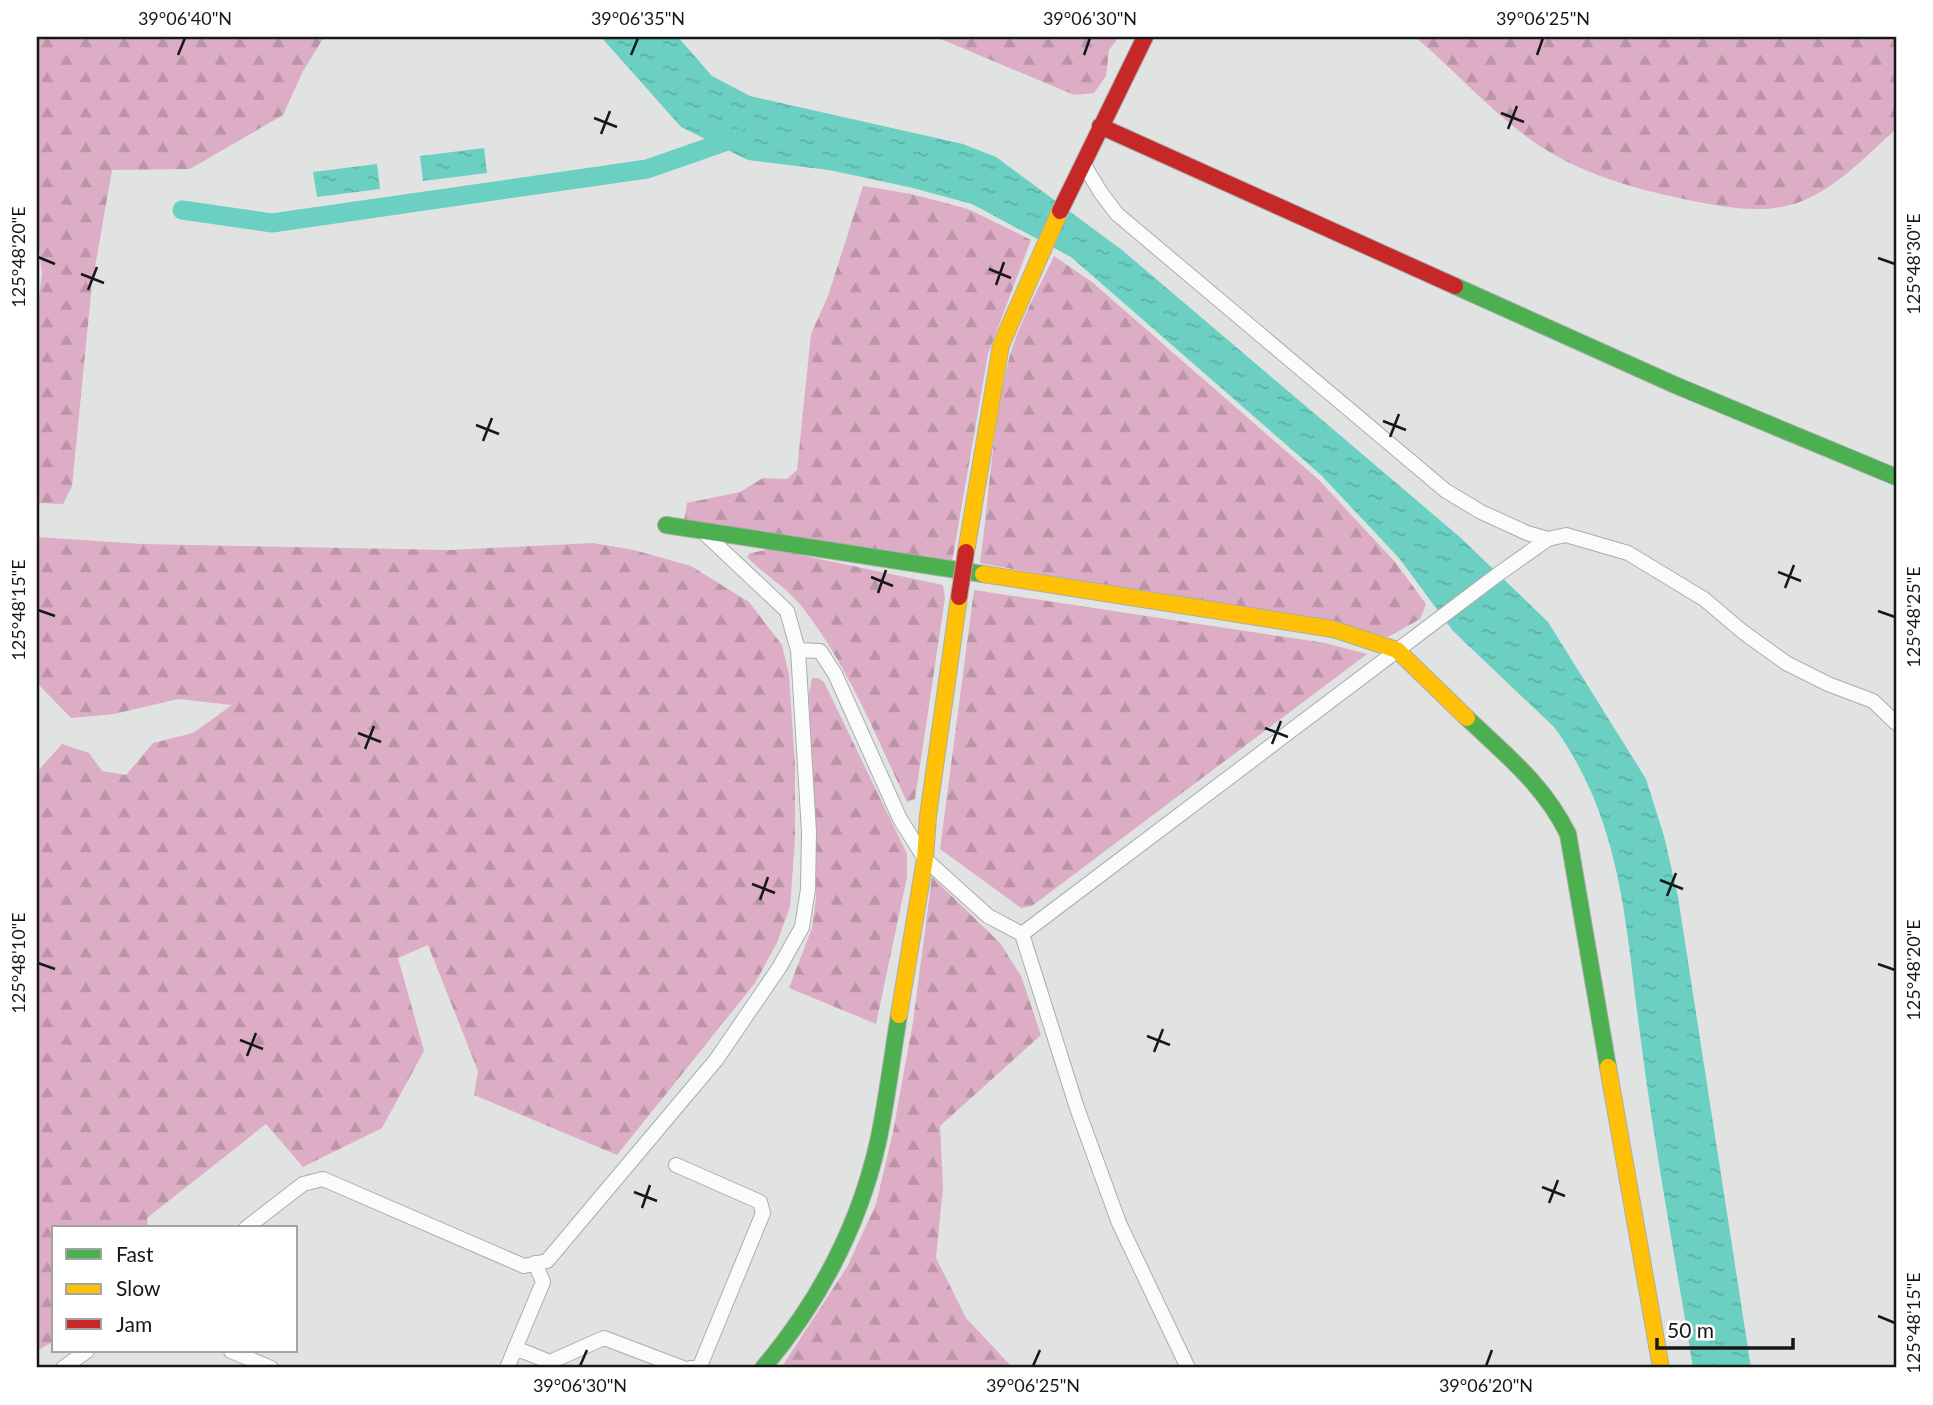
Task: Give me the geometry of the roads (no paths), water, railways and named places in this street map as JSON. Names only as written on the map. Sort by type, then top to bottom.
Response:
[{"type":"street","points":[[763,1368],[827,1277],[853,1224],[878,1141],[925,859],[928,816],[966,552],[1001,345],[1042,248],[1145,37]]},
{"type":"street","points":[[1100,126],[1675,386],[1896,477]]},
{"type":"street","points":[[1083,163],[1117,214],[1435,482],[1481,512],[1527,533],[1548,539]]},
{"type":"street","points":[[666,526],[1333,629],[1397,650],[1536,784],[1555,808],[1567,834],[1661,1368]]},
{"type":"street","points":[[249,1226],[303,1184],[323,1179],[524,1266],[547,1261],[716,1060],[779,968],[802,927],[808,889],[809,832],[798,650],[787,611],[702,531]]},
{"type":"street","points":[[1022,934],[1439,618],[1548,539],[1566,535],[1628,553],[1704,599],[1786,663],[1828,684],[1873,701],[1896,723]]},
{"type":"street","points":[[798,650],[820,651],[835,674],[900,819],[925,859],[988,916],[1022,934],[1077,1108],[1119,1223],[1188,1368]]},
{"type":"street","points":[[676,1165],[760,1202],[763,1213],[700,1366],[691,1368]]},
{"type":"street","points":[[507,1368],[543,1282],[535,1263]]},
{"type":"street","points":[[516,1348],[550,1362],[604,1338],[683,1368]]},
{"type":"street","points":[[63,1368],[86,1352]]},
{"type":"street","points":[[233,1352],[271,1368]]},
{"type":"water","points":[[601,37],[678,37],[712,76],[750,96],[963,144],[996,157],[1122,250],[1461,538],[1548,622],[1646,779],[1664,836],[1678,897],[1751,1368],[1693,1368],[1653,1129],[1619,882],[1595,802],[1578,764],[1554,727],[1453,631],[1399,558],[1321,475],[1071,257],[972,204],[829,170],[748,160],[681,127]]},
{"type":"water","points":[[484,148],[487,173],[423,181],[420,156]]},
{"type":"water","points":[[377,164],[380,189],[317,197],[313,172]]},
{"type":"waterway","points":[[182,210],[272,223],[647,169],[736,138]]}]
